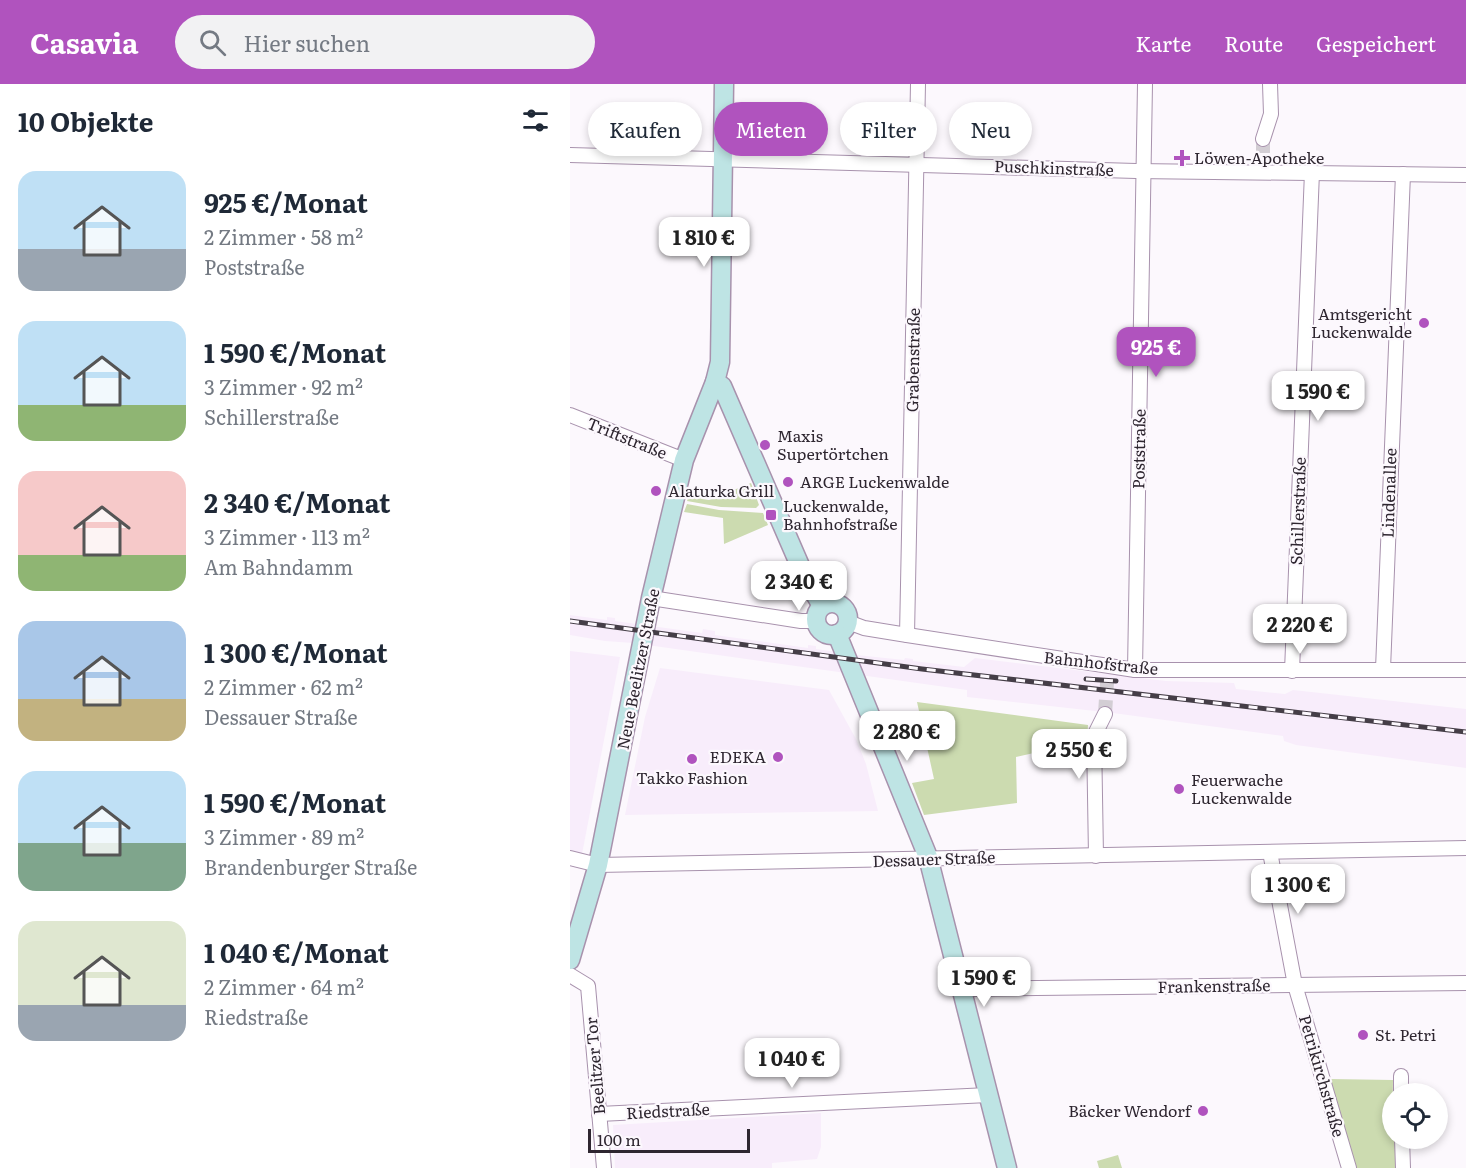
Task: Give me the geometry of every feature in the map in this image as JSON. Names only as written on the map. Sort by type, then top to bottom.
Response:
[{"type":"main road","name":"Neue Beelitzer Straße","points":[[570,960],[577,913],[598,865],[651,598],[684,460],[715,382],[720,362],[724,84]]},
{"type":"main road","points":[[715,382],[722,386],[804,575],[819,613],[821,630],[826,634],[842,628]]},
{"type":"main road","points":[[819,613],[833,602],[847,611],[842,628],[928,857],[1007,1168]]},
{"type":"street","name":"Grabenstraße","points":[[907,635],[918,84]]},
{"type":"street","name":"Poststraße","points":[[1135,670],[1145,84]]},
{"type":"street","points":[[1263,140],[1271,114],[1270,84]]},
{"type":"street","name":"Puschkinstraße","points":[[570,155],[1144,171],[1263,165],[1312,172],[1466,175]]},
{"type":"street","name":"Schillerstraße","points":[[1292,671],[1312,172]]},
{"type":"street","name":"Lindenallee","points":[[1383,669],[1403,174]]},
{"type":"street","name":"Triftstraße","points":[[570,415],[684,460]]},
{"type":"street","points":[[651,598],[801,621],[819,613]]},
{"type":"street","name":"Bahnhofstraße","points":[[842,628],[864,628],[1135,670],[1466,670]]},
{"type":"street","points":[[1096,856],[1094,736],[1104,714]]},
{"type":"street","name":"Dessauer Straße","points":[[570,858],[598,865],[1466,848]]},
{"type":"street","points":[[1270,852],[1295,985]]},
{"type":"street","name":"Beelitzer Tor","points":[[570,975],[588,986],[604,1168]]},
{"type":"street","name":"Frankenstraße","points":[[961,989],[1466,983]]},
{"type":"street","name":"Petrikirchstraße","points":[[1295,985],[1349,1168]]},
{"type":"street","points":[[1401,1076],[1401,1083]]},
{"type":"street","name":"Riedstraße","points":[[599,1114],[988,1095]]},
{"type":"street","points":[[1402,1149],[1403,1168]]},
{"type":"shaded area","points":[[570,615],[607,620],[607,617],[615,618],[615,621],[702,633],[703,629],[715,631],[715,635],[808,648],[808,645],[816,646],[816,649],[857,655],[904,660],[905,658],[964,667],[975,658],[1166,681],[1234,683],[1236,689],[1285,694],[1293,690],[1466,709],[1466,768],[1296,745],[1284,741],[1283,736],[1113,713],[967,697],[967,690],[605,641],[570,635]]},
{"type":"shaded area","points":[[570,651],[620,657],[582,854],[570,850]]},
{"type":"shaded area","points":[[660,668],[829,690],[856,739],[866,764],[878,811],[625,815],[645,717]]},
{"type":"shaded area","points":[[821,1113],[821,1147],[817,1159],[772,1163],[772,1168],[615,1168],[613,1125]]},
{"type":"green space","points":[[751,483],[759,505],[756,508],[721,507],[687,501],[689,496],[709,500]]},
{"type":"green space","points":[[687,504],[719,510],[763,513],[768,525],[724,544],[723,518],[684,512]]},
{"type":"green space","points":[[917,702],[1088,725],[1087,741],[1016,757],[1017,803],[924,815],[912,783],[934,779]]},
{"type":"green space","points":[[1330,1079],[1393,1080],[1393,1083],[1382,1083],[1382,1149],[1395,1149],[1396,1168],[1355,1168]]},
{"type":"green space","points":[[1118,1155],[1122,1168],[1099,1168],[1097,1161]]},
{"type":"tunnel","points":[[1263,139],[1263,159]]},
{"type":"tunnel","points":[[1105,714],[1108,667]]},
{"type":"railway","points":[[570,621],[922,669],[1466,732]]},
{"type":"railway","points":[[1086,679],[1116,681]]},
{"type":"place","name":"Löwen-Apotheke","points":[[1182,158]]},
{"type":"place","name":"Amtsgericht Luckenwalde","points":[[1424,323]]},
{"type":"place","name":"Maxis Supertörtchen","points":[[765,445]]},
{"type":"place","name":"ARGE Luckenwalde","points":[[788,482]]},
{"type":"place","name":"Alaturka Grill","points":[[656,491]]},
{"type":"place","name":"Luckenwalde, Bahnhofstraße","points":[[771,515]]},
{"type":"place","name":"EDEKA","points":[[778,757]]},
{"type":"place","name":"Takko Fashion","points":[[692,759]]},
{"type":"place","name":"Feuerwache Luckenwalde","points":[[1179,789]]},
{"type":"place","name":"St. Petri","points":[[1363,1035]]},
{"type":"place","name":"Bäcker Wendorf","points":[[1203,1111]]}]
